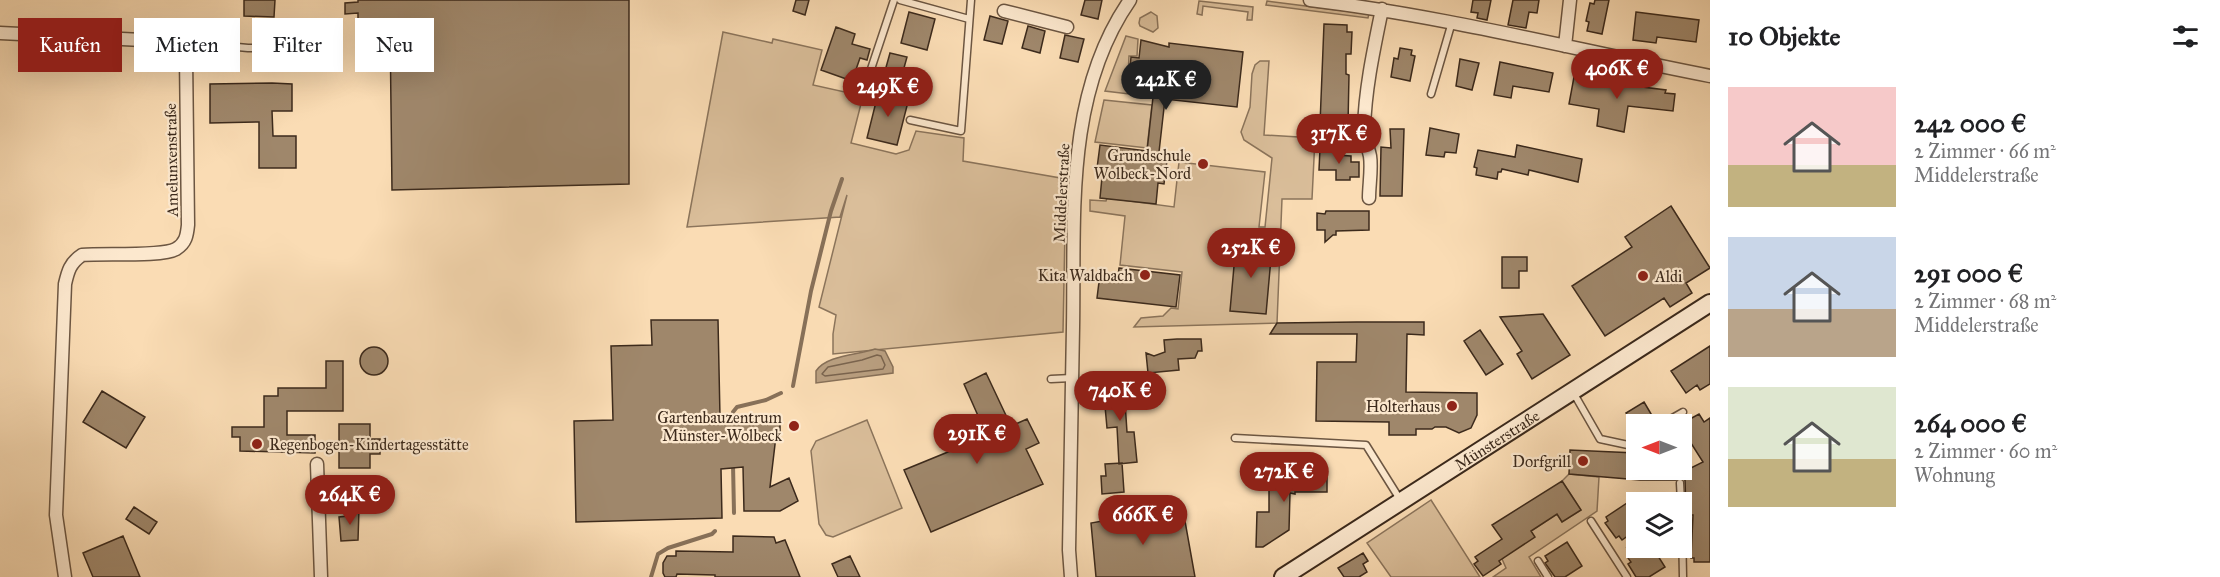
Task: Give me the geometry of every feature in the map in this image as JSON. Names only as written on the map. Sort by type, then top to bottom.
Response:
[{"type":"street","points":[[1018,13],[1021,0]]},
{"type":"street","name":"Middelerstraße","points":[[1071,577],[1069,550],[1077,155],[1092,81],[1110,34],[1119,15],[1130,0]]},
{"type":"street","points":[[1310,0],[1382,9],[1452,22],[1710,76]]},
{"type":"street","points":[[1565,46],[1570,0]]},
{"type":"street","points":[[1369,198],[1370,155],[1365,146],[1364,126],[1369,78],[1382,9]]},
{"type":"street","points":[[1004,11],[1067,27]]},
{"type":"street","points":[[0,33],[134,40]]},
{"type":"street","name":"Amelunxenstraße","points":[[65,577],[56,515],[65,284],[73,261],[82,255],[169,252],[183,243],[187,236],[186,72]]},
{"type":"street","name":"Münsterstraße","points":[[1283,577],[1710,303]]},
{"type":"street","points":[[318,464],[321,577]]},
{"type":"lane","points":[[866,84],[894,0]]},
{"type":"lane","points":[[900,0],[969,19]]},
{"type":"lane","points":[[910,120],[961,131],[971,0]]},
{"type":"lane","points":[[1431,94],[1452,22]]},
{"type":"lane","points":[[1051,379],[1072,378]]},
{"type":"lane","points":[[1573,392],[1600,439],[1626,444]]},
{"type":"lane","points":[[1680,414],[1683,412]]},
{"type":"lane","points":[[1235,438],[1366,444],[1401,503]]},
{"type":"lane","points":[[1680,483],[1680,492]]},
{"type":"lane","points":[[1591,521],[1627,577]]},
{"type":"lane","points":[[1683,558],[1683,577]]},
{"type":"lane","points":[[1538,561],[1548,577]]},
{"type":"shaded area","points":[[1199,1],[1253,7],[1252,20],[1247,20],[1248,12],[1203,6],[1202,15],[1197,14]]},
{"type":"shaded area","points":[[1267,1],[1369,14],[1368,18],[1266,5]]},
{"type":"shaded area","points":[[1151,12],[1157,16],[1158,28],[1153,32],[1140,26],[1139,23],[1140,18]]},
{"type":"shaded area","points":[[723,32],[772,43],[773,39],[822,50],[813,85],[863,96],[851,143],[896,154],[909,150],[916,131],[964,138],[963,161],[1066,179],[1063,332],[833,354],[836,315],[819,307],[847,195],[840,217],[687,227]]},
{"type":"shaded area","points":[[1126,36],[1138,39],[1137,56],[1129,56],[1128,76],[1131,77],[1129,94],[1105,91]]},
{"type":"shaded area","points":[[1260,61],[1269,61],[1264,135],[1315,138],[1312,199],[1282,199],[1277,323],[1134,327],[1141,318],[1163,316],[1171,308],[1178,309],[1182,272],[1120,265],[1125,216],[1090,211],[1090,200],[1106,201],[1107,198],[1174,207],[1179,162],[1265,172],[1259,227],[1265,227],[1272,158],[1244,140],[1241,132],[1250,107],[1252,74],[1255,65]]},
{"type":"shaded area","points":[[1104,100],[1152,105],[1147,148],[1095,142]]},
{"type":"shaded area","points":[[867,420],[902,508],[833,537],[826,535],[819,524],[811,451],[816,441]]},
{"type":"shaded area","points":[[1569,474],[1599,477],[1597,511],[1529,557],[1541,577],[1493,577],[1506,568],[1502,559],[1531,531],[1557,514],[1562,522],[1581,510],[1562,481]]},
{"type":"shaded area","points":[[1431,500],[1480,577],[1391,577],[1367,543]]},
{"type":"water","points":[[875,349],[885,351],[893,367],[893,373],[816,383],[816,371],[827,362]]},
{"type":"building","points":[[244,0],[275,0],[274,17],[244,16]]},
{"type":"building","points":[[358,0],[629,0],[629,184],[392,190],[391,72],[434,72],[434,18],[358,18],[358,13],[345,14],[345,3],[358,2]]},
{"type":"building","points":[[796,0],[809,0],[805,15],[793,11]]},
{"type":"building","points":[[1085,0],[1102,0],[1098,19],[1081,15]]},
{"type":"building","points":[[1473,0],[1491,0],[1487,20],[1477,18],[1478,13],[1471,12]]},
{"type":"building","points":[[1513,0],[1539,0],[1537,13],[1529,12],[1526,28],[1508,25]]},
{"type":"building","points":[[1595,0],[1609,0],[1602,34],[1587,31],[1589,22],[1586,21],[1590,3],[1594,4]]},
{"type":"building","points":[[909,12],[935,19],[927,50],[901,43]]},
{"type":"building","points":[[1636,12],[1699,20],[1696,42],[1657,37],[1656,43],[1633,40]]},
{"type":"building","points":[[990,16],[1008,21],[1002,44],[984,40]]},
{"type":"building","points":[[1324,24],[1347,25],[1347,32],[1352,32],[1351,54],[1346,54],[1346,74],[1349,75],[1348,125],[1320,124]]},
{"type":"building","points":[[1028,26],[1045,31],[1040,53],[1022,48]]},
{"type":"building","points":[[836,27],[855,34],[852,44],[870,49],[867,60],[860,58],[852,81],[821,70]]},
{"type":"building","points":[[1065,35],[1084,39],[1078,62],[1060,58]]},
{"type":"building","points":[[1141,40],[1169,47],[1169,43],[1243,52],[1237,107],[1165,99],[1159,152],[1168,153],[1164,184],[1158,183],[1156,204],[1100,198],[1102,177],[1096,176],[1100,145],[1147,151],[1153,97],[1135,95],[1137,78],[1129,77],[1131,57],[1139,58]]},
{"type":"building","points":[[1400,48],[1412,50],[1411,55],[1415,56],[1410,81],[1391,77],[1394,58],[1398,59]]},
{"type":"building","points":[[890,53],[907,57],[902,75],[885,71]]},
{"type":"building","points":[[1460,59],[1479,63],[1472,90],[1456,86]]},
{"type":"building","points":[[1500,62],[1553,73],[1549,92],[1513,86],[1511,98],[1494,95]]},
{"type":"building","points":[[1574,77],[1666,90],[1665,93],[1675,94],[1673,111],[1628,106],[1624,132],[1597,126],[1599,109],[1569,104]]},
{"type":"building","points":[[210,84],[292,84],[292,111],[272,111],[273,136],[296,136],[296,168],[259,168],[259,122],[210,123]]},
{"type":"building","points":[[879,90],[909,98],[897,145],[867,138]]},
{"type":"building","points":[[1430,128],[1459,134],[1456,153],[1445,152],[1444,157],[1426,155]]},
{"type":"building","points":[[1390,129],[1404,129],[1402,196],[1380,196],[1381,147],[1391,148]]},
{"type":"building","points":[[1517,145],[1582,159],[1578,182],[1529,170],[1528,175],[1502,169],[1498,172],[1497,179],[1476,175],[1477,168],[1474,167],[1478,150],[1515,157]]},
{"type":"building","points":[[1320,149],[1336,149],[1336,155],[1351,156],[1351,162],[1359,162],[1359,177],[1350,177],[1350,180],[1336,180],[1336,170],[1319,170]]},
{"type":"building","name":"Aldi","points":[[1671,206],[1710,268],[1686,283],[1692,293],[1670,307],[1664,298],[1605,336],[1572,286],[1632,247],[1625,237]]},
{"type":"building","points":[[1326,211],[1369,211],[1369,230],[1336,231],[1336,235],[1325,242],[1325,230],[1317,230],[1317,213],[1325,214]]},
{"type":"building","points":[[1238,243],[1270,245],[1266,314],[1230,311]]},
{"type":"building","points":[[1502,257],[1527,257],[1527,271],[1519,271],[1519,288],[1502,288]]},
{"type":"building","points":[[1119,268],[1180,275],[1176,307],[1097,298],[1100,274],[1118,276]]},
{"type":"building","points":[[1543,314],[1570,355],[1532,379],[1517,354],[1522,351],[1500,317]]},
{"type":"building","points":[[651,320],[718,320],[720,417],[780,415],[780,436],[776,436],[770,487],[789,478],[798,501],[780,511],[744,511],[743,467],[721,469],[722,518],[576,522],[574,421],[613,420],[611,346],[652,345]]},
{"type":"building","points":[[1424,322],[1424,335],[1407,334],[1406,392],[1477,393],[1477,415],[1471,428],[1459,433],[1446,427],[1435,427],[1416,429],[1416,435],[1389,435],[1389,422],[1316,421],[1317,362],[1356,362],[1357,334],[1270,334],[1277,323]]},
{"type":"building","points":[[1480,330],[1503,364],[1486,375],[1464,341]]},
{"type":"building","points":[[1201,339],[1202,351],[1198,351],[1195,358],[1178,359],[1179,370],[1148,373],[1146,353],[1154,356],[1165,352],[1164,340]]},
{"type":"building","points":[[1710,346],[1710,384],[1700,390],[1697,385],[1686,393],[1671,371]]},
{"type":"building","points":[[374,347],[384,351],[388,361],[384,371],[374,375],[364,371],[360,361],[364,351]]},
{"type":"building","points":[[326,361],[343,361],[343,411],[287,411],[287,435],[315,435],[315,453],[240,451],[240,437],[232,437],[232,427],[264,427],[264,396],[278,396],[278,388],[326,388]]},
{"type":"building","points":[[986,373],[1011,426],[1027,419],[1039,443],[1026,449],[1043,484],[931,532],[904,470],[987,436],[964,384]]},
{"type":"building","points":[[1131,388],[1132,402],[1125,402],[1127,432],[1134,432],[1137,462],[1119,464],[1117,427],[1107,428],[1101,390]]},
{"type":"building","points":[[102,391],[145,417],[126,448],[83,422]]},
{"type":"building","points":[[1644,402],[1651,414],[1627,414]]},
{"type":"building","points":[[1699,414],[1704,422],[1710,418],[1710,562],[1694,562],[1692,558],[1692,492],[1685,492],[1685,480],[1692,480],[1692,468],[1703,462],[1692,445],[1692,418]]},
{"type":"building","points":[[339,424],[370,424],[370,439],[380,439],[380,454],[370,454],[370,468],[339,468]]},
{"type":"building","points":[[1570,450],[1626,453],[1626,479],[1569,474]]},
{"type":"building","points":[[1122,463],[1124,492],[1102,494],[1101,476],[1106,476],[1105,464]]},
{"type":"building","points":[[1269,473],[1327,474],[1327,492],[1290,493],[1289,530],[1263,547],[1256,547],[1257,512],[1269,512]]},
{"type":"building","points":[[1562,481],[1581,510],[1562,522],[1557,514],[1531,531],[1535,537],[1499,561],[1501,564],[1483,576],[1474,564],[1478,561],[1475,557],[1502,539],[1492,525]]},
{"type":"building","points":[[1626,504],[1626,537],[1622,540],[1619,536],[1616,538],[1605,523],[1608,521],[1606,517]]},
{"type":"building","points":[[134,507],[157,522],[149,534],[126,519]]},
{"type":"building","points":[[359,509],[358,540],[341,541],[339,517],[348,516],[348,510]]},
{"type":"building","points":[[1183,510],[1195,577],[1096,577],[1091,523],[1152,512]]},
{"type":"building","points":[[123,536],[140,577],[93,577],[83,553]]},
{"type":"building","points":[[733,536],[774,537],[776,543],[785,540],[800,577],[715,577],[715,575],[677,574],[676,577],[665,577],[663,563],[667,556],[676,556],[676,551],[733,552]]},
{"type":"building","points":[[1567,542],[1582,566],[1565,577],[1555,577],[1545,563],[1548,561],[1545,556]]},
{"type":"building","points":[[1363,553],[1368,561],[1363,564],[1367,572],[1359,577],[1344,577],[1338,568]]},
{"type":"building","points":[[850,556],[860,577],[838,577],[832,564]]},
{"type":"building","points":[[1628,558],[1659,558],[1665,567],[1649,577],[1636,577],[1628,564],[1631,562]]},
{"type":"waterway","points":[[793,386],[811,291],[831,211],[842,179]]},
{"type":"waterway","points":[[733,412],[737,407],[766,400],[781,393]]},
{"type":"waterway","points":[[733,464],[734,513]]},
{"type":"waterway","points":[[651,577],[658,554],[668,548],[712,534],[715,531]]},
{"type":"place","name":"Grundschule Wolbeck-Nord","points":[[1203,164]]},
{"type":"place","name":"Kita Waldbach","points":[[1145,275]]},
{"type":"place","name":"Aldi","points":[[1643,276]]},
{"type":"place","name":"Holterhaus","points":[[1452,406]]},
{"type":"place","name":"Gartenbauzentrum Münster-Wolbeck","points":[[794,426]]},
{"type":"place","name":"Regenbogen-Kindertagesstätte","points":[[257,444]]},
{"type":"place","name":"Dorfgrill","points":[[1583,461]]}]
